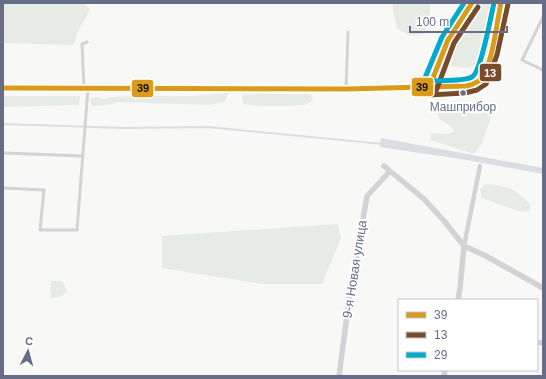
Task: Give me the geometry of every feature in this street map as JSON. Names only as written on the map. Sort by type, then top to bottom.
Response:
[{"type":"street","points":[[429,88],[448,40],[472,3]]},
{"type":"street","points":[[3,88],[346,89],[464,86],[474,84],[482,79],[490,54],[501,3]]},
{"type":"street","points":[[384,166],[424,199],[446,222],[464,246],[486,256],[543,288]]},
{"type":"street","points":[[458,299],[464,246],[480,166]]},
{"type":"street","name":"9-я Новая улица","points":[[339,376],[349,300],[367,196],[390,171]]},
{"type":"lane","points":[[543,17],[522,60],[543,70]]},
{"type":"lane","points":[[346,89],[348,32]]},
{"type":"lane","points":[[3,188],[44,190],[40,230],[77,230],[83,156],[86,88],[82,44],[86,42]]},
{"type":"lane","points":[[3,153],[83,156]]},
{"type":"shaded area","points":[[3,3],[84,3],[90,10],[78,31],[73,45],[3,43]]},
{"type":"shaded area","points":[[393,3],[430,3],[430,21],[423,34],[409,35],[397,28]]},
{"type":"shaded area","points":[[478,3],[492,3],[488,38],[482,55],[477,62],[469,68],[452,66],[447,56],[449,47]]},
{"type":"shaded area","points":[[228,93],[225,102],[208,105],[119,102],[108,105],[92,106],[90,99],[96,97],[104,99],[131,96],[193,96]]},
{"type":"shaded area","points":[[243,94],[310,94],[313,100],[305,105],[260,106],[244,104],[242,97]]},
{"type":"shaded area","points":[[3,96],[80,96],[79,105],[3,107]]},
{"type":"shaded area","points":[[450,103],[469,113],[478,114],[489,112],[491,118],[482,143],[474,154],[430,140],[431,133],[448,134],[454,132],[452,127],[439,119],[437,110]]},
{"type":"shaded area","points":[[381,138],[543,168],[543,174],[467,160],[380,147]]},
{"type":"shaded area","points":[[485,184],[505,187],[515,191],[530,204],[530,211],[521,212],[482,198],[480,190]]},
{"type":"shaded area","points":[[338,224],[341,238],[322,284],[262,284],[162,268],[162,236]]},
{"type":"shaded area","points":[[51,281],[62,281],[67,292],[60,297],[51,298]]},
{"type":"waterway","points":[[3,124],[124,128],[208,127],[383,144]]},
{"type":"transit line","name":"29","points":[[422,85],[442,37],[464,3]]},
{"type":"transit line","name":"39","points":[[429,88],[448,40],[472,3]]},
{"type":"transit line","name":"29","points":[[429,81],[468,79],[472,77],[479,65],[482,55],[494,3]]},
{"type":"transit line","name":"39","points":[[3,88],[346,89],[466,86],[478,82],[485,73],[494,43],[501,3]]},
{"type":"transit line","name":"13","points":[[429,95],[465,93],[477,90],[486,84],[497,55],[508,4]]},
{"type":"transit line","name":"13","points":[[436,91],[454,43],[478,7]]},
{"type":"place","name":"Машприбор","points":[[463,93]]}]
